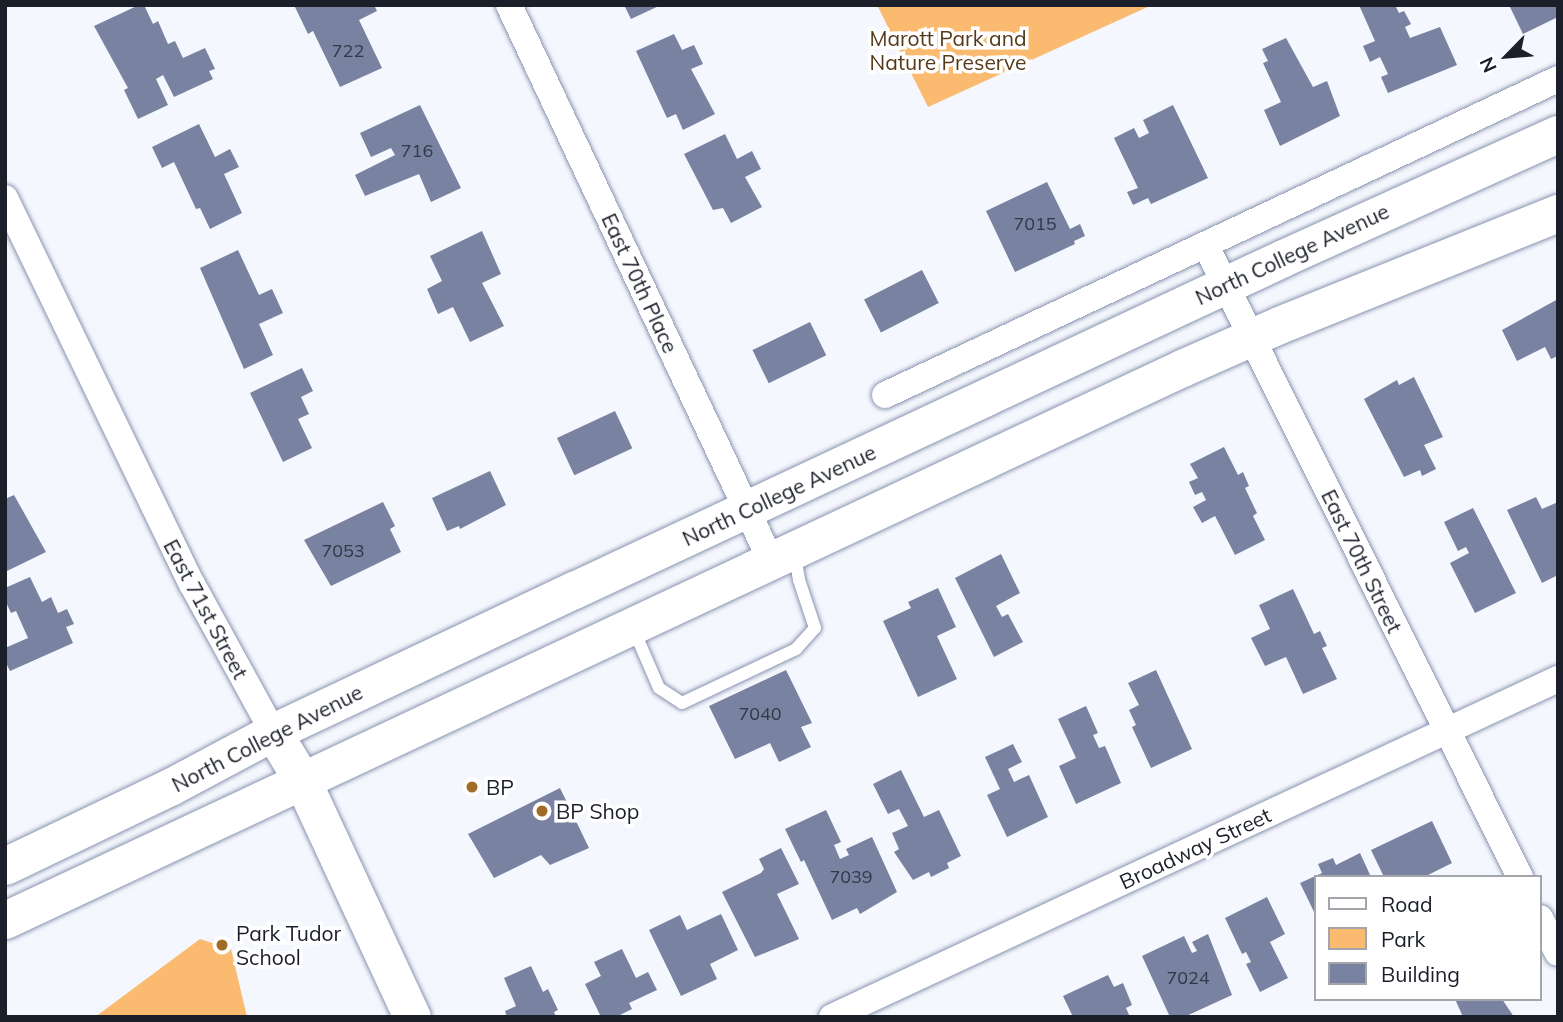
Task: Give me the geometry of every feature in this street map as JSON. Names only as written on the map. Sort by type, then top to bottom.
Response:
[{"type":"main road","name":"North College Avenue","points":[[5,866],[170,788],[273,732],[1224,286],[1558,134]]},
{"type":"main road","points":[[5,920],[1251,338],[1558,213]]},
{"type":"main road","name":"East 71st Street","points":[[273,732],[302,780],[412,1017]]},
{"type":"street","name":"East 70th Place","points":[[509,5],[747,510],[783,555]]},
{"type":"street","name":"North College Avenue","points":[[885,395],[1558,79]]},
{"type":"street","name":"East 71st Street","points":[[5,198],[191,584],[273,732]]},
{"type":"street","name":"East 70th Street","points":[[1206,246],[1519,875]]},
{"type":"street","name":"Broadway Street","points":[[832,1017],[1558,680]]},
{"type":"street","points":[[1542,922],[1558,953]]},
{"type":"lane","points":[[632,626],[659,688],[682,703],[796,649],[815,628],[799,579],[783,555]]},
{"type":"green space","name":"Marott Park and Nature Preserve","points":[[877,5],[1152,5],[928,107]]},
{"type":"green space","points":[[200,939],[231,949],[247,1017],[95,1017]]},
{"type":"building","points":[[144,5],[153,24],[158,21],[168,44],[175,41],[183,58],[205,48],[215,69],[209,71],[213,79],[174,97],[163,75],[156,79],[168,105],[138,119],[124,90],[128,88],[94,26]]},
{"type":"building","points":[[294,5],[374,5],[377,11],[359,20],[382,68],[340,87],[313,31],[308,34]]},
{"type":"building","points":[[624,5],[661,5],[631,19]]},
{"type":"building","points":[[1359,5],[1395,5],[1399,13],[1404,11],[1411,24],[1405,27],[1410,38],[1440,27],[1457,65],[1388,93],[1381,77],[1388,74],[1380,57],[1370,62],[1363,46],[1375,41]]},
{"type":"building","points":[[1509,5],[1558,5],[1558,17],[1523,34]]},
{"type":"building","points":[[674,34],[682,50],[694,45],[703,64],[691,69],[715,114],[683,130],[676,114],[667,118],[636,51]]},
{"type":"building","points":[[1286,38],[1313,87],[1327,81],[1340,116],[1280,146],[1264,110],[1281,102],[1263,63],[1268,61],[1262,49]]},
{"type":"building","points":[[420,105],[461,188],[431,202],[419,174],[365,196],[355,175],[395,155],[391,148],[371,157],[360,133]]},
{"type":"building","points":[[1173,105],[1208,178],[1151,204],[1148,198],[1133,205],[1127,192],[1138,188],[1114,138],[1134,128],[1139,138],[1149,133],[1143,120]]},
{"type":"building","points":[[199,124],[215,157],[230,149],[239,167],[224,174],[242,213],[210,229],[200,208],[196,209],[174,162],[162,168],[152,147]]},
{"type":"building","points":[[725,134],[737,159],[752,151],[761,169],[745,177],[762,207],[731,223],[723,208],[713,210],[684,154]]},
{"type":"building","points":[[1047,182],[1070,229],[1080,224],[1085,236],[1074,241],[1075,244],[1015,272],[986,211]]},
{"type":"building","points":[[482,231],[501,274],[482,283],[504,326],[470,342],[453,307],[438,314],[427,289],[442,281],[430,256]]},
{"type":"building","points":[[238,250],[259,295],[272,289],[283,313],[259,324],[273,355],[244,369],[200,268]]},
{"type":"building","points":[[922,270],[939,303],[881,332],[864,300]]},
{"type":"building","points":[[1558,299],[1558,356],[1551,359],[1545,347],[1517,361],[1502,330]]},
{"type":"building","points":[[810,322],[826,355],[769,383],[752,350]]},
{"type":"building","points":[[302,368],[313,391],[301,397],[309,414],[298,419],[312,448],[283,462],[250,393]]},
{"type":"building","points":[[1414,377],[1443,437],[1424,445],[1436,469],[1422,476],[1420,470],[1404,477],[1364,399],[1397,380],[1399,385]]},
{"type":"building","points":[[615,411],[632,448],[574,475],[557,438]]},
{"type":"building","points":[[1224,447],[1238,475],[1243,472],[1249,486],[1245,488],[1257,513],[1253,516],[1265,540],[1235,555],[1215,516],[1202,523],[1193,507],[1206,500],[1202,492],[1195,495],[1189,482],[1198,478],[1190,464]]},
{"type":"building","points":[[490,471],[506,505],[460,529],[459,526],[447,531],[432,498]]},
{"type":"building","points":[[14,495],[46,552],[5,572],[5,499]]},
{"type":"building","points":[[1536,497],[1542,509],[1558,502],[1558,575],[1542,583],[1507,510]]},
{"type":"building","points":[[383,502],[395,526],[390,529],[401,552],[331,586],[304,540]]},
{"type":"building","points":[[1473,508],[1516,593],[1475,613],[1450,563],[1469,553],[1466,547],[1458,551],[1444,522]]},
{"type":"building","points":[[1001,554],[1020,593],[996,606],[1002,617],[1008,614],[1023,642],[994,657],[955,578]]},
{"type":"building","points":[[30,577],[42,602],[51,597],[58,613],[67,609],[74,624],[66,627],[73,643],[10,671],[5,661],[5,648],[28,638],[16,611],[11,613],[5,600],[5,588]]},
{"type":"building","points":[[938,588],[956,627],[937,636],[957,679],[918,697],[883,621],[911,608],[908,602]]},
{"type":"building","points":[[1293,589],[1314,634],[1320,631],[1327,646],[1322,648],[1337,679],[1303,694],[1286,657],[1265,666],[1251,638],[1270,629],[1259,605]]},
{"type":"building","points":[[786,670],[812,723],[801,727],[811,747],[779,762],[770,743],[735,759],[709,706]]},
{"type":"building","points":[[1156,670],[1192,749],[1151,768],[1132,727],[1136,725],[1129,710],[1139,705],[1128,683]]},
{"type":"building","points":[[1086,706],[1098,733],[1093,735],[1099,748],[1105,746],[1121,783],[1076,804],[1059,766],[1076,758],[1058,719]]},
{"type":"building","points":[[1013,744],[1022,762],[1008,769],[1014,782],[1029,775],[1048,817],[1007,837],[987,795],[1000,789],[985,757]]},
{"type":"building","points":[[901,770],[924,817],[939,810],[961,856],[947,863],[949,868],[931,877],[929,872],[913,880],[894,852],[899,849],[892,833],[908,826],[899,809],[888,814],[873,784]]},
{"type":"building","name":"BP Shop","points":[[560,788],[589,848],[550,865],[541,855],[494,878],[468,834]]},
{"type":"building","points":[[826,810],[841,842],[834,845],[840,859],[849,855],[846,849],[872,837],[897,892],[860,914],[857,908],[832,920],[804,860],[801,862],[785,829]]},
{"type":"building","points":[[1432,821],[1452,863],[1428,875],[1383,875],[1371,850]]},
{"type":"building","points":[[781,848],[799,884],[777,894],[799,939],[755,957],[722,892],[761,873],[764,869],[759,859]]},
{"type":"building","points":[[1360,853],[1370,875],[1318,875],[1322,873],[1318,864],[1333,858],[1336,865]]},
{"type":"building","points":[[1314,877],[1314,912],[1300,883]]},
{"type":"building","points":[[1267,897],[1285,934],[1270,942],[1288,978],[1260,992],[1246,964],[1251,962],[1246,952],[1242,954],[1225,918]]},
{"type":"building","points":[[721,914],[738,950],[710,964],[717,979],[681,996],[649,930],[680,915],[687,930]]},
{"type":"building","points":[[1208,934],[1232,995],[1184,1017],[1170,1017],[1142,956],[1184,936],[1192,953],[1197,951],[1192,942]]},
{"type":"building","points":[[622,949],[636,978],[648,972],[657,990],[629,1003],[632,1009],[616,1017],[601,1017],[585,984],[601,976],[594,962]]},
{"type":"building","points":[[531,966],[543,992],[548,989],[558,1010],[554,1012],[556,1017],[507,1017],[505,1011],[516,1006],[504,978]]},
{"type":"building","points":[[1108,975],[1114,987],[1123,983],[1132,1005],[1126,1008],[1130,1017],[1073,1017],[1063,996]]},
{"type":"building","points":[[1456,1001],[1503,1001],[1514,1017],[1463,1017]]},
{"type":"place","name":"BP","points":[[472,787]]},
{"type":"place","name":"BP Shop","points":[[542,811]]},
{"type":"place","name":"Park Tudor School","points":[[222,945]]}]
